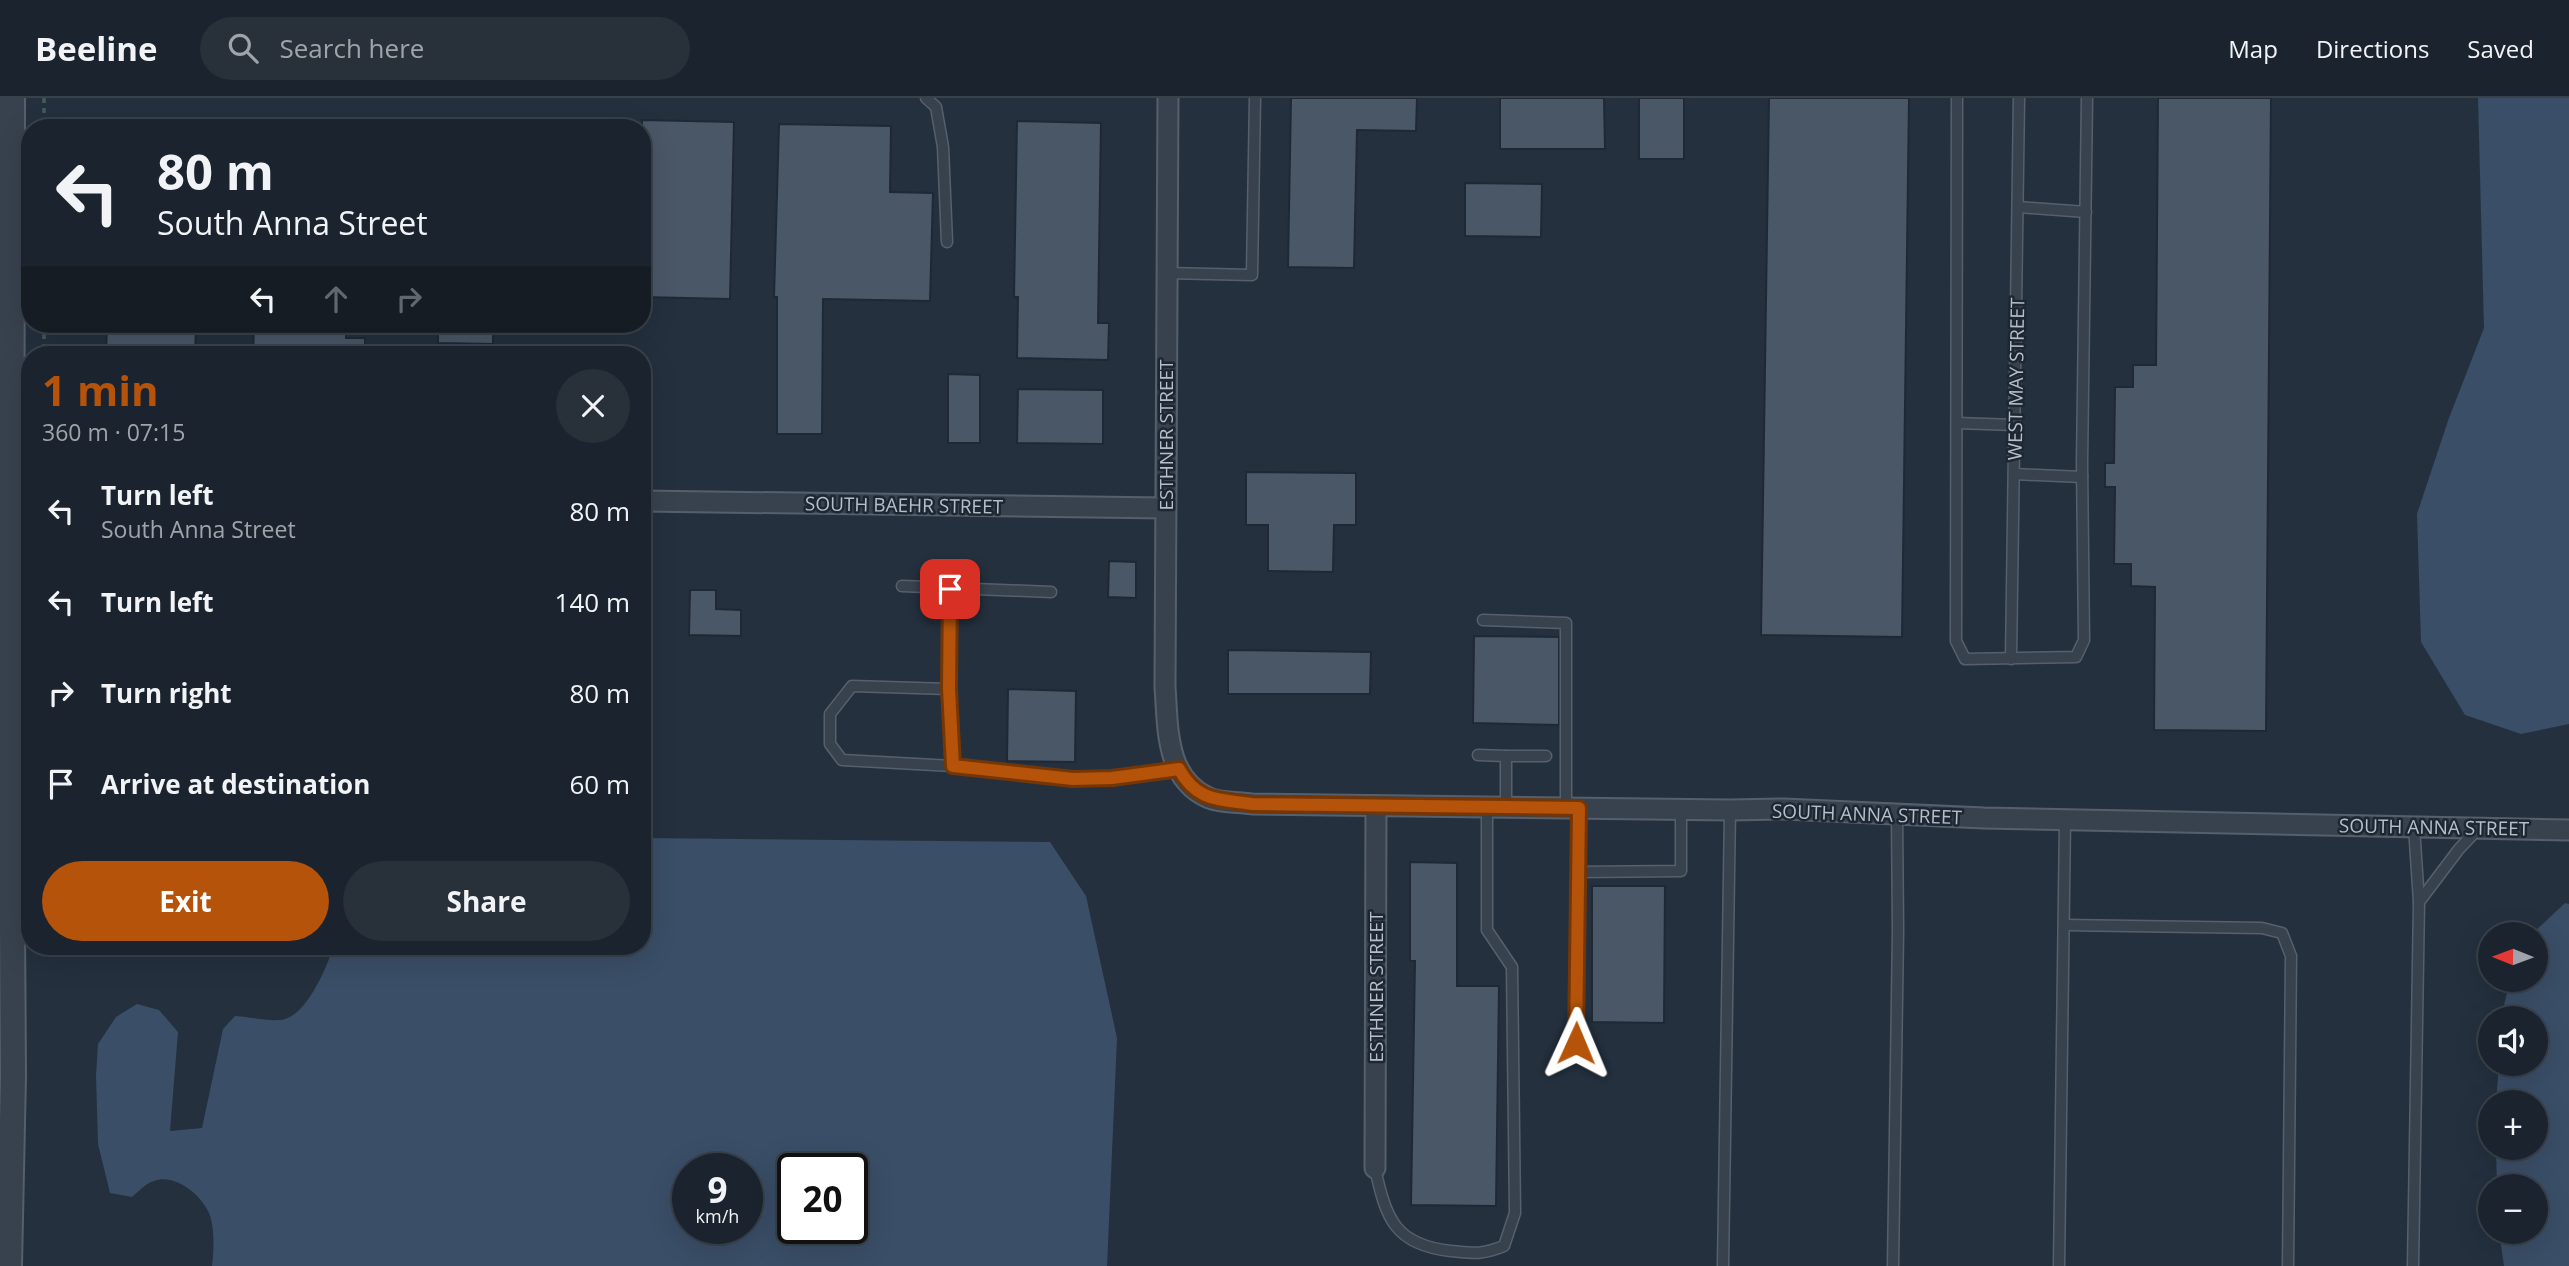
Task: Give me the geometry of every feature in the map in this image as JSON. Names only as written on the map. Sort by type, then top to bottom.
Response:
[{"type":"street","points":[[9,1266],[7,1076],[16,796],[21,489],[6,400],[6,148],[12,98]]},
{"type":"street","name":"ESTHNER STREET","points":[[1168,98],[1165,687],[1169,744],[1179,769]]},
{"type":"street","name":"SOUTH BAEHR STREET","points":[[651,502],[1165,508]]},
{"type":"street","name":"SOUTH ANNA STREET","points":[[1179,769],[1187,784],[1210,798],[1252,804],[1784,809],[2065,820],[2569,830]]},
{"type":"street","name":"ESTHNER STREET","points":[[1376,806],[1376,1168]]},
{"type":"lane","points":[[926,98],[936,107],[943,147],[947,242]]},
{"type":"lane","points":[[1167,273],[1252,275],[1255,98]]},
{"type":"lane","points":[[1957,98],[1956,641],[1965,659],[2076,657],[2084,640],[2082,477],[2087,98]]},
{"type":"lane","name":"WEST MAY STREET","points":[[2011,659],[2020,98]]},
{"type":"lane","points":[[2018,207],[2086,212]]},
{"type":"lane","points":[[1957,423],[2015,425]]},
{"type":"lane","points":[[2014,474],[2082,477]]},
{"type":"lane","points":[[902,586],[1051,592]]},
{"type":"lane","points":[[950,589],[949,689],[953,766]]},
{"type":"lane","points":[[1483,620],[1566,623],[1572,808],[1577,872],[1576,1043]]},
{"type":"lane","points":[[949,689],[852,686],[830,714],[830,744],[842,760],[953,766],[1073,779],[1112,778],[1179,769]]},
{"type":"lane","points":[[1478,755],[1546,757]]},
{"type":"lane","points":[[1376,1168],[1383,1206],[1405,1238],[1433,1249],[1470,1253],[1484,1254],[1504,1246],[1515,1213],[1512,967],[1487,930],[1497,808],[1506,756]]},
{"type":"lane","points":[[1577,872],[1681,871],[1681,809]]},
{"type":"lane","points":[[1723,1266],[1730,810]]},
{"type":"lane","points":[[1893,1266],[1897,814]]},
{"type":"lane","points":[[2059,1266],[2065,820]]},
{"type":"lane","points":[[2413,1266],[2419,902],[2414,827]]},
{"type":"lane","points":[[2419,902],[2459,849],[2479,828]]},
{"type":"lane","points":[[2064,925],[2262,928],[2282,933],[2291,956],[2288,1266]]},
{"type":"path","points":[[44,98],[44,119]]},
{"type":"water","points":[[2478,98],[2569,98],[2569,724],[2521,734],[2465,715],[2421,642],[2417,514],[2449,418],[2484,328]]},
{"type":"water","points":[[651,838],[1050,842],[1086,896],[1117,1038],[1107,1266],[212,1266],[212,1223],[204,1205],[193,1192],[178,1182],[162,1179],[148,1184],[132,1197],[110,1193],[98,1144],[98,1044],[116,1017],[137,1004],[159,1010],[178,1032],[170,1131],[202,1128],[223,1029],[235,1016],[269,1020],[289,1017],[306,1002],[330,955],[651,955]]},
{"type":"water","points":[[2565,903],[2569,904],[2569,1266],[2504,1266],[2501,1244],[2548,1244],[2548,1174],[2497,1174],[2496,1160],[2548,1160],[2548,1090],[2497,1090],[2498,1076],[2548,1076],[2548,1006],[2504,1006],[2507,992],[2548,992],[2548,922],[2545,922]]},
{"type":"building","points":[[1291,98],[1417,98],[1416,131],[1357,130],[1354,268],[1288,267]]},
{"type":"building","points":[[1500,98],[1604,98],[1605,149],[1500,149]]},
{"type":"building","points":[[1639,98],[1684,98],[1684,159],[1639,159]]},
{"type":"building","points":[[1769,98],[1909,98],[1902,637],[1761,635]]},
{"type":"building","points":[[2158,98],[2271,98],[2266,731],[2154,730],[2155,587],[2131,586],[2131,564],[2114,564],[2115,487],[2105,487],[2105,463],[2114,463],[2115,387],[2133,387],[2133,365],[2156,365]]},
{"type":"building","points":[[651,120],[734,122],[730,299],[651,297]]},
{"type":"building","points":[[1017,121],[1101,123],[1098,323],[1109,323],[1108,360],[1017,358],[1018,297],[1014,297]]},
{"type":"building","points":[[779,124],[891,126],[890,192],[933,193],[930,301],[823,299],[822,434],[777,434],[777,297],[774,297]]},
{"type":"building","points":[[1465,183],[1542,184],[1541,237],[1465,236]]},
{"type":"building","points":[[107,333],[196,333],[195,346],[106,346]]},
{"type":"building","points":[[254,333],[346,333],[346,338],[365,338],[365,346],[253,346]]},
{"type":"building","points":[[438,333],[493,333],[493,344],[438,343]]},
{"type":"building","points":[[948,374],[980,375],[980,443],[948,443]]},
{"type":"building","points":[[1018,389],[1103,390],[1103,444],[1017,443]]},
{"type":"building","points":[[1246,472],[1356,473],[1356,525],[1334,525],[1333,572],[1268,571],[1268,525],[1246,525]]},
{"type":"building","points":[[1109,561],[1136,562],[1136,598],[1108,597]]},
{"type":"building","points":[[690,590],[716,590],[716,609],[741,610],[741,636],[689,635]]},
{"type":"building","points":[[1474,636],[1559,637],[1559,725],[1473,723]]},
{"type":"building","points":[[1228,650],[1371,652],[1370,694],[1228,694]]},
{"type":"building","points":[[1008,689],[1076,691],[1075,762],[1007,761]]},
{"type":"building","points":[[1410,862],[1457,863],[1457,986],[1499,986],[1496,1206],[1411,1205],[1415,961],[1410,961]]},
{"type":"building","points":[[1592,886],[1665,886],[1664,1023],[1592,1022]]},
{"type":"route","points":[[950,589],[949,689],[953,766],[1073,779],[1112,778],[1179,769],[1187,784],[1210,798],[1252,804],[1579,808],[1576,1043]]}]
